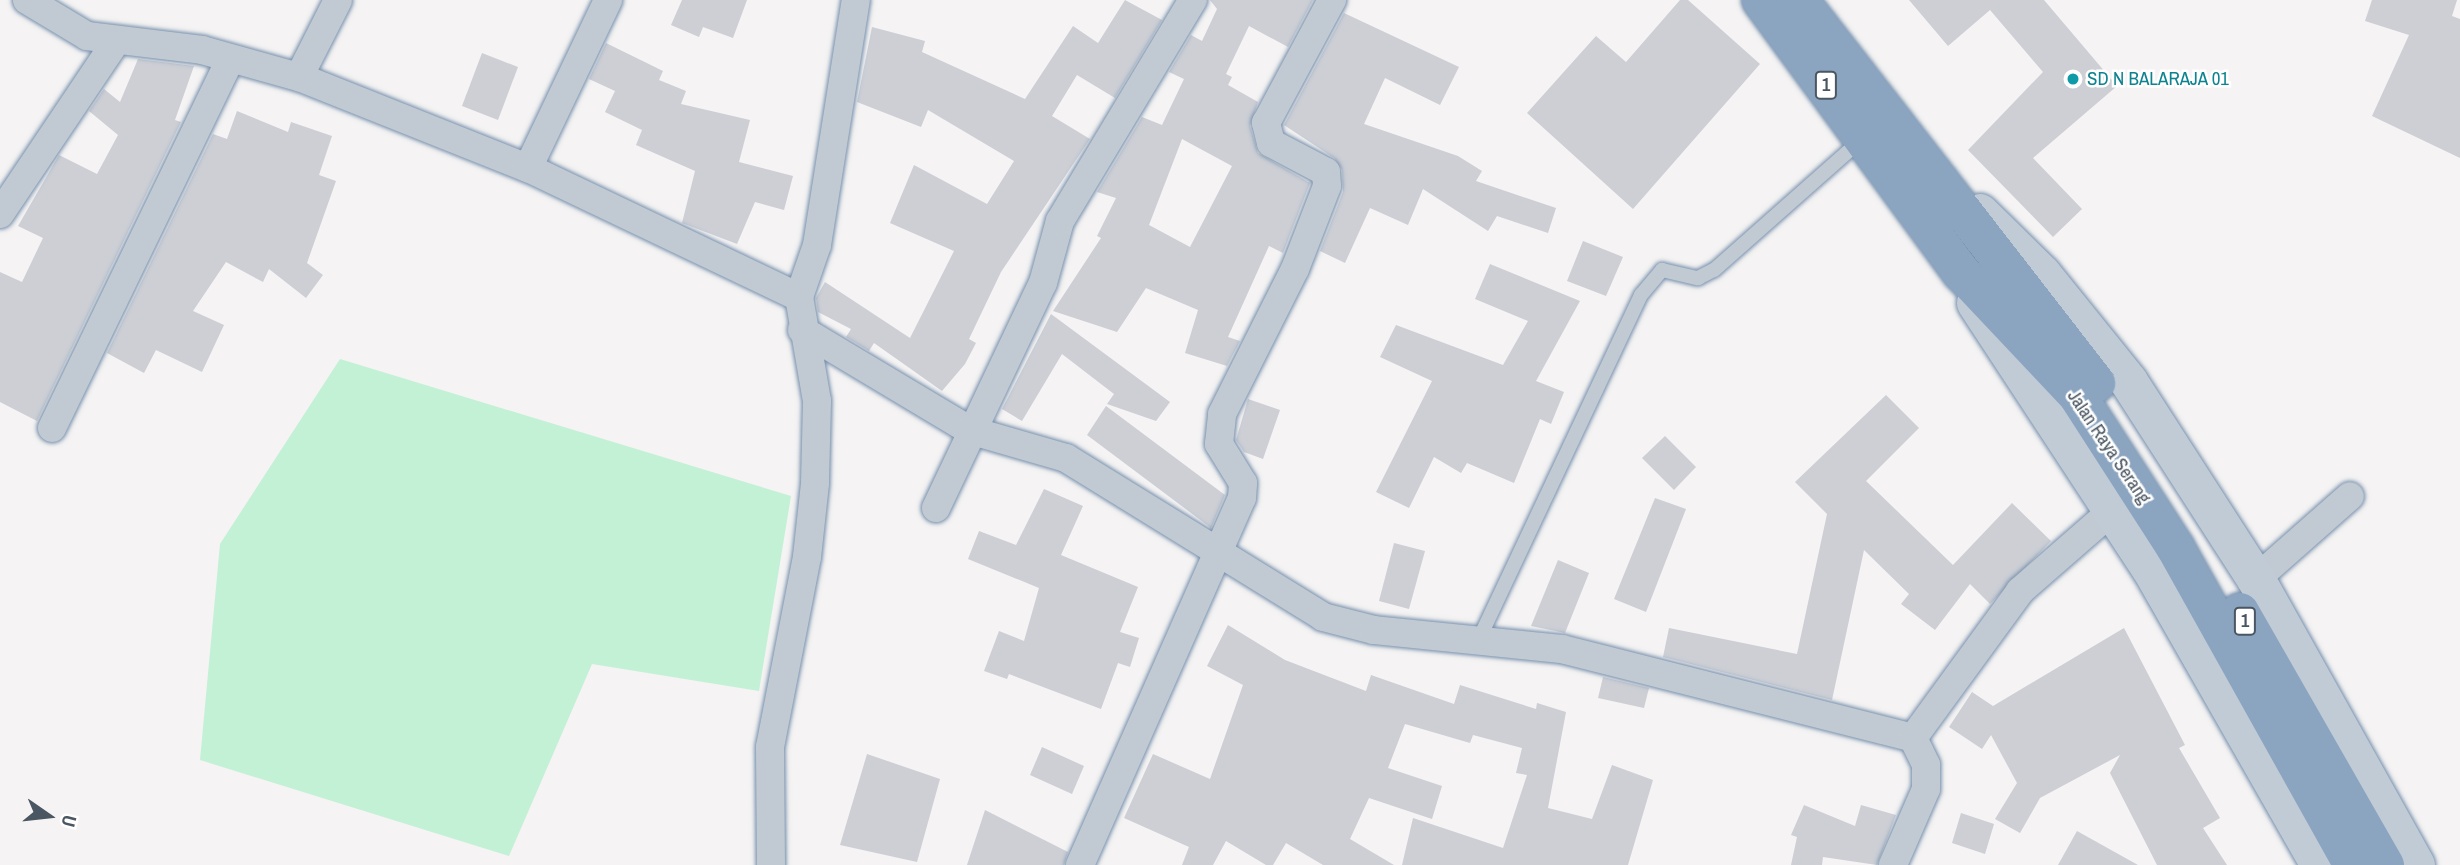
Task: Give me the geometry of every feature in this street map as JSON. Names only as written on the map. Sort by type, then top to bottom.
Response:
[{"type":"highway","name":"Jalan Raya Serang","points":[[1761,0],[1866,135],[1904,162]]},
{"type":"highway","name":"Jalan Raya Serang","points":[[1799,0],[1904,162],[2086,389],[2281,679],[2385,865]]},
{"type":"highway","name":"Jalan Raya Serang","points":[[2086,389],[2353,865]]},
{"type":"main road","points":[[1904,162],[2113,510],[2320,865]]},
{"type":"main road","points":[[1904,162],[2042,274],[2129,382],[2256,579],[2416,865]]},
{"type":"street","points":[[27,0],[65,26],[117,40],[147,39],[299,77],[528,168],[799,297]]},
{"type":"street","points":[[299,77],[338,0]]},
{"type":"street","points":[[528,168],[608,0]]},
{"type":"street","points":[[771,865],[770,747],[807,556],[815,483],[817,401],[802,330],[799,297],[817,245],[856,0]]},
{"type":"street","points":[[936,508],[969,430],[1043,283],[1071,200],[1193,0]]},
{"type":"street","points":[[1080,865],[1213,554],[1242,498],[1243,483],[1219,444],[1222,414],[1295,269],[1327,186],[1326,172],[1270,142],[1266,124],[1332,0]]},
{"type":"street","points":[[0,214],[117,40]]},
{"type":"street","points":[[52,428],[230,60]]},
{"type":"street","points":[[802,330],[969,430],[1066,458],[1213,554],[1323,617],[1374,630],[1480,637],[1562,649],[1913,738]]},
{"type":"street","points":[[2256,579],[2350,496]]},
{"type":"street","points":[[1913,738],[2020,591],[2113,510]]},
{"type":"street","points":[[1893,865],[1926,789],[1926,765],[1913,738]]},
{"type":"lane","points":[[1480,637],[1642,295],[1662,270],[1698,278],[1714,270],[1866,135]]},
{"type":"green space","points":[[340,359],[791,496],[759,691],[592,664],[509,856],[200,760],[220,544]]},
{"type":"building","points":[[682,0],[747,0],[733,38],[703,27],[699,37],[671,25]]},
{"type":"building","points":[[1125,0],[1162,20],[1115,98],[1077,75],[1052,116],[1090,139],[1001,272],[969,339],[976,343],[965,364],[942,391],[874,343],[869,351],[846,337],[851,329],[818,312],[816,298],[825,282],[910,338],[954,251],[890,223],[914,165],[987,204],[1014,161],[928,110],[921,127],[857,102],[872,27],[925,41],[922,52],[1025,99],[1073,26],[1098,43]]},
{"type":"building","points":[[1210,0],[1313,0],[1288,47],[1249,26],[1226,74],[1232,77],[1228,85],[1258,102],[1250,126],[1258,153],[1310,183],[1283,253],[1269,246],[1228,337],[1240,341],[1227,366],[1185,353],[1198,310],[1146,288],[1117,332],[1053,311],[1101,238],[1097,236],[1116,198],[1097,192],[1142,117],[1162,125],[1184,79],[1169,72],[1191,35],[1202,41],[1217,9]],"holes":[[[1182,139],[1232,166],[1190,247],[1149,225]]]},
{"type":"building","points":[[1680,0],[1688,0],[1760,64],[1633,209],[1527,113],[1596,36],[1626,62]]},
{"type":"building","name":"SD N BALARAJA 01","points":[[1909,0],[2044,0],[2117,86],[2033,158],[2082,209],[2053,237],[1968,150],[2043,72],[1990,10],[1948,46]]},
{"type":"building","points":[[2372,0],[2457,0],[2452,16],[2460,19],[2460,158],[2372,116],[2409,35],[2365,21]]},
{"type":"building","points":[[1344,13],[1459,67],[1440,105],[1385,78],[1364,124],[1458,156],[1482,171],[1476,181],[1556,208],[1548,233],[1497,216],[1488,231],[1423,189],[1408,225],[1370,208],[1345,263],[1320,251],[1343,192],[1342,170],[1334,158],[1284,125]]},
{"type":"building","points":[[606,43],[663,71],[659,80],[686,91],[681,104],[750,120],[739,162],[793,176],[784,210],[755,202],[737,244],[682,223],[695,171],[636,145],[642,130],[605,112],[615,91],[589,79]]},
{"type":"building","points":[[482,53],[518,67],[498,120],[462,106]]},
{"type":"building","points":[[138,59],[194,66],[175,120],[181,122],[37,421],[0,402],[0,272],[22,282],[43,238],[18,226],[59,155],[97,174],[118,135],[89,111],[104,89],[120,102]]},
{"type":"building","points":[[237,111],[288,132],[291,122],[332,136],[319,175],[336,181],[307,263],[323,275],[306,298],[269,269],[263,282],[226,262],[193,311],[224,325],[202,372],[156,350],[144,373],[107,353],[213,134],[227,139]]},
{"type":"building","points":[[1583,241],[1623,257],[1606,296],[1567,281]]},
{"type":"building","points":[[1490,264],[1580,301],[1536,381],[1564,392],[1551,424],[1540,419],[1514,483],[1467,463],[1461,473],[1434,457],[1409,508],[1376,492],[1432,381],[1380,357],[1396,325],[1503,365],[1528,321],[1475,299]]},
{"type":"building","points":[[1051,314],[1170,402],[1156,421],[1107,404],[1114,394],[1062,354],[1022,421],[1002,409]]},
{"type":"building","points":[[1886,395],[1919,428],[1866,481],[1953,565],[2012,503],[2051,541],[1990,604],[1970,584],[1935,630],[1901,604],[1909,594],[1864,550],[1832,700],[1663,657],[1669,628],[1797,654],[1827,514],[1795,482]]},
{"type":"building","points":[[1248,399],[1280,410],[1263,459],[1244,452],[1236,440]]},
{"type":"building","points":[[1106,406],[1225,495],[1211,528],[1087,435]]},
{"type":"building","points":[[1665,436],[1696,467],[1674,490],[1642,458]]},
{"type":"building","points":[[1044,489],[1083,506],[1061,555],[1138,587],[1120,632],[1139,638],[1130,667],[1118,663],[1101,709],[1009,674],[1007,679],[984,671],[999,631],[1024,641],[1039,588],[968,559],[979,531],[1016,545]]},
{"type":"building","points":[[1655,498],[1686,509],[1646,612],[1614,599]]},
{"type":"building","points":[[1394,543],[1425,551],[1409,609],[1379,601]]},
{"type":"building","points":[[1558,560],[1589,573],[1565,633],[1531,626]]},
{"type":"building","points":[[1228,625],[1285,660],[1366,691],[1371,675],[1454,704],[1460,685],[1536,709],[1537,703],[1566,712],[1548,808],[1592,819],[1612,765],[1653,780],[1628,865],[1402,865],[1413,818],[1503,848],[1527,775],[1516,773],[1522,748],[1473,735],[1470,743],[1405,724],[1388,768],[1442,786],[1432,819],[1369,798],[1350,839],[1394,865],[1323,865],[1286,843],[1273,865],[1266,865],[1226,841],[1213,865],[1182,865],[1189,847],[1124,818],[1153,754],[1210,779],[1243,685],[1207,666]]},
{"type":"building","points":[[2124,628],[2185,745],[2179,748],[2220,818],[2203,828],[2227,865],[2157,865],[2110,773],[2120,755],[2040,798],[2020,833],[1995,819],[2017,783],[1991,735],[1982,749],[1949,727],[1972,692],[1993,706]]},
{"type":"building","points":[[1603,677],[1649,688],[1644,708],[1598,698]]},
{"type":"building","points":[[1042,747],[1084,766],[1072,794],[1030,775]]},
{"type":"building","points":[[867,754],[940,779],[917,862],[840,845]]},
{"type":"building","points":[[1804,805],[1855,826],[1861,805],[1896,815],[1877,865],[1823,857],[1822,865],[1791,865],[1797,837],[1791,835]]},
{"type":"building","points":[[985,810],[1068,852],[1064,865],[967,865]]},
{"type":"building","points":[[1961,813],[1994,824],[1985,854],[1952,843]]},
{"type":"building","points":[[2077,831],[2138,865],[2058,865]]},
{"type":"place","name":"SD N BALARAJA 01","points":[[2073,79]]}]
